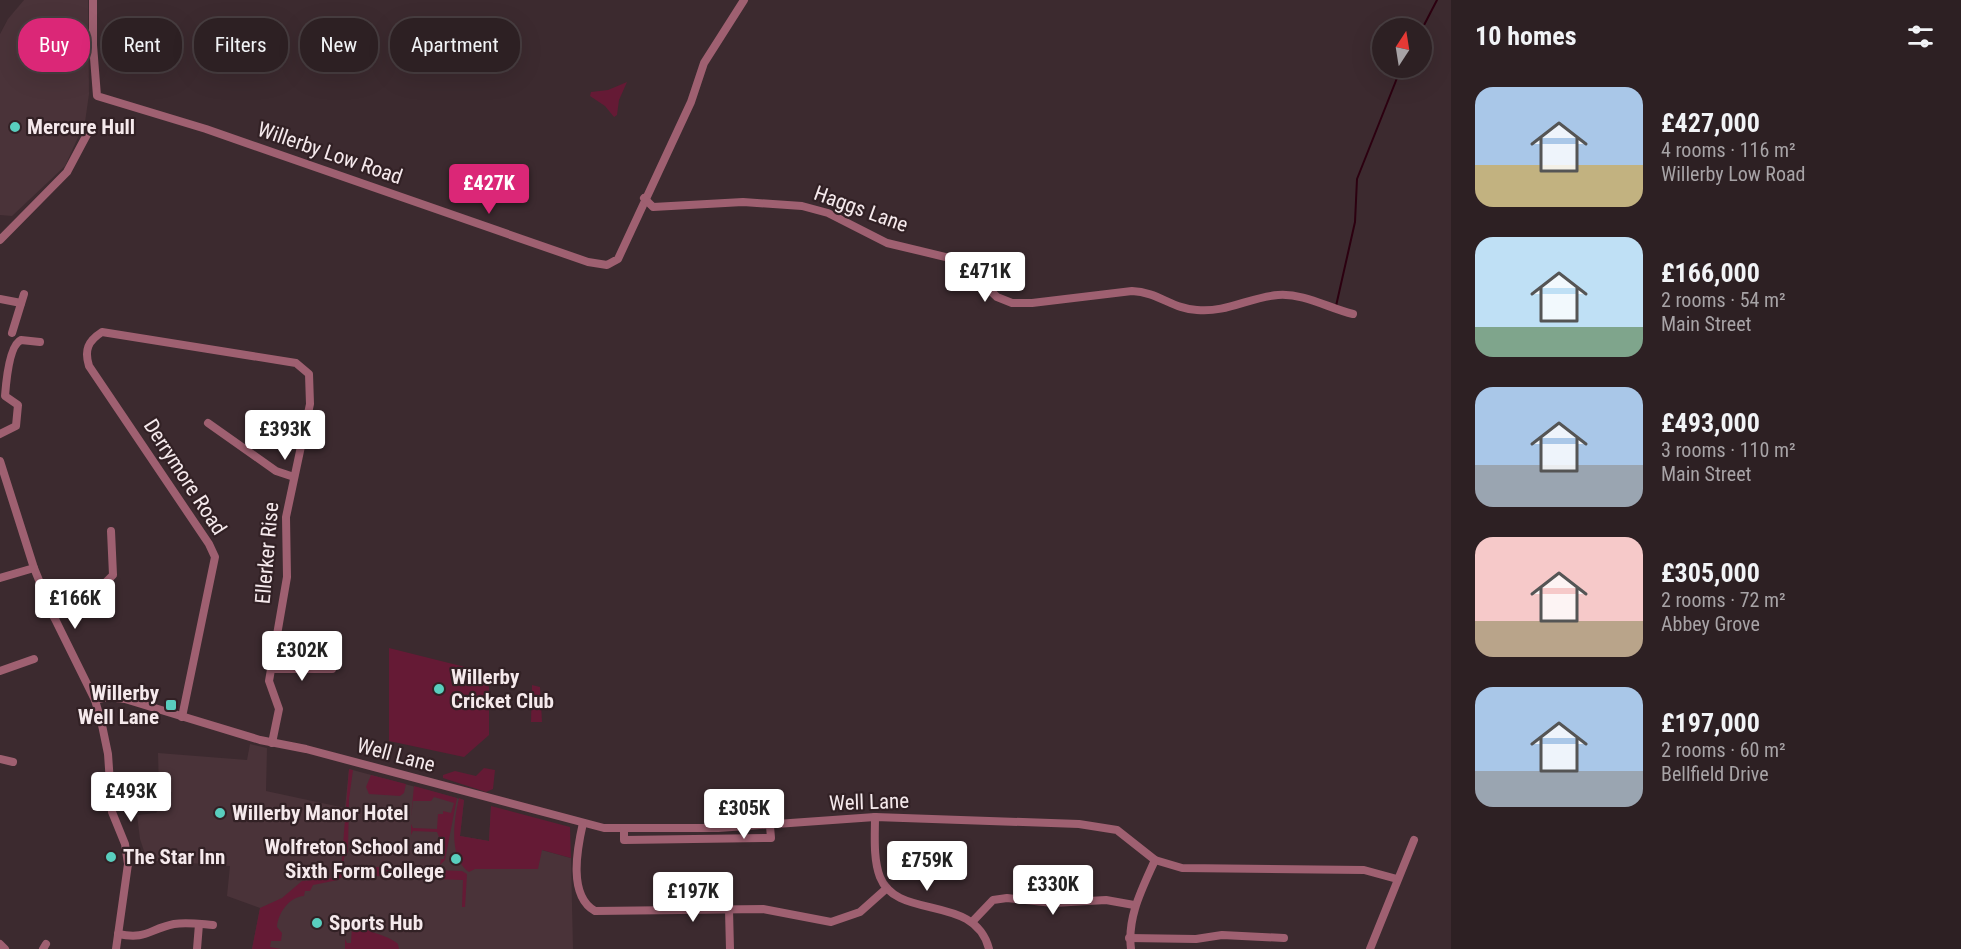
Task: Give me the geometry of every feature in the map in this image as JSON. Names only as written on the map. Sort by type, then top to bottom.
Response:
[{"type":"street","name":"Willerby Low Road","points":[[93,0],[93,45],[97,96],[206,129],[588,262],[607,265],[618,259],[636,215],[691,102],[704,63],[744,0]]},
{"type":"street","points":[[0,240],[68,172],[92,125]]},
{"type":"street","points":[[644,198],[653,207]]},
{"type":"street","name":"Haggs Lane","points":[[636,215],[653,207],[753,202],[802,206],[828,213],[887,243],[958,260],[998,297],[1012,303],[1149,291],[1193,310],[1210,311],[1278,295],[1302,297],[1353,314]]},
{"type":"street","points":[[12,333],[24,294]]},
{"type":"street","points":[[0,299],[21,303]]},
{"type":"street","name":"Ellerker Rise","points":[[92,338],[102,332],[115,333],[296,363],[309,374],[310,404],[286,517],[286,577],[269,681],[279,709],[272,743]]},
{"type":"street","name":"Derrymore Road","points":[[92,338],[87,349],[89,366],[209,544],[215,557],[182,717]]},
{"type":"street","points":[[0,434],[16,426],[20,403],[8,400],[5,396],[6,376],[14,345],[21,340],[40,342]]},
{"type":"street","points":[[205,422],[276,471],[294,477]]},
{"type":"street","points":[[0,461],[34,568],[54,617],[95,700],[108,754],[112,812],[127,855],[127,884],[116,949]]},
{"type":"street","points":[[54,617],[108,581],[114,568],[117,550],[111,531]]},
{"type":"street","points":[[0,578],[34,568]]},
{"type":"street","points":[[0,671],[30,664]]},
{"type":"street","points":[[271,669],[333,669]]},
{"type":"street","name":"Well Lane","points":[[95,700],[107,697],[125,699],[272,743],[326,754],[582,823],[624,830],[770,826],[874,817],[1101,827],[1117,830],[1155,860],[1182,868],[1364,870],[1397,879]]},
{"type":"street","points":[[874,817],[877,866],[880,878],[887,888],[910,901],[960,915],[972,922],[982,933],[989,949]]},
{"type":"street","points":[[582,823],[578,853],[579,891],[588,907],[604,912],[763,909],[831,922],[860,912],[887,888]]},
{"type":"street","points":[[624,830],[621,840],[771,838],[770,826]]},
{"type":"street","points":[[1370,949],[1414,840]]},
{"type":"street","points":[[1131,949],[1129,938],[1134,905],[1155,860]]},
{"type":"street","points":[[972,922],[993,900],[1007,898],[1053,903],[1106,900],[1134,905]]},
{"type":"street","points":[[729,910],[730,949]]},
{"type":"street","points":[[118,934],[139,938],[177,924],[213,926]]},
{"type":"street","points":[[197,949],[199,924]]},
{"type":"street","points":[[1129,938],[1196,939],[1222,935],[1284,938]]},
{"type":"street","points":[[0,944],[5,949]]},
{"type":"shaded area","points":[[24,0],[88,0],[88,18],[18,18],[18,72],[89,72],[89,94],[85,122],[65,166],[12,216],[0,215],[0,34],[8,19]]},
{"type":"shaded area","points":[[627,82],[619,100],[617,115],[614,117],[605,106],[590,96],[591,92],[608,90]]},
{"type":"shaded area","name":"Willerby Cricket Club","points":[[389,648],[489,673],[489,735],[464,757],[389,741]]},
{"type":"shaded area","points":[[532,685],[540,687],[542,722],[531,722]]},
{"type":"shaded area","name":"Wolfreton School and Sixth Form College","points":[[250,744],[267,748],[266,791],[345,808],[349,769],[464,800],[460,836],[489,841],[491,806],[542,850],[571,858],[573,949],[252,949],[260,908],[227,896],[230,866],[147,860],[140,839],[137,815],[156,813],[160,808],[171,809],[172,792],[159,789],[158,753],[247,760]]},
{"type":"shaded area","points":[[484,768],[495,770],[493,789],[486,792],[443,778],[443,775],[455,771],[476,776]]},
{"type":"shaded area","points":[[349,769],[353,770],[349,799],[348,852],[344,858],[342,877],[338,880],[313,885],[310,891],[305,891],[304,896],[294,899],[285,907],[277,927],[282,933],[281,941],[271,941],[270,947],[281,949],[252,949],[260,908],[282,898],[302,881],[335,878],[341,870]]},
{"type":"shaded area","points":[[371,775],[406,784],[404,793],[400,796],[369,794],[366,787]]},
{"type":"shaded area","points":[[414,786],[457,798],[445,860],[440,865],[441,859],[444,859],[445,837],[439,837],[437,832],[413,831],[411,835],[411,824],[413,828],[437,829],[438,814],[443,814],[443,811],[451,813],[454,803],[434,797],[431,801],[413,801],[411,817]]},
{"type":"shaded area","points":[[459,798],[464,800],[460,836],[489,841],[491,806],[570,827],[571,858],[542,850],[538,869],[475,869],[469,872],[462,866],[455,848],[454,827]]},
{"type":"shaded area","points":[[354,866],[399,868],[398,877],[353,875]]},
{"type":"shaded area","points":[[411,869],[462,871],[467,874],[465,907],[462,907],[463,880],[411,878]]},
{"type":"shaded area","points":[[353,921],[365,929],[393,940],[398,944],[399,949],[345,949],[345,939],[347,943],[351,943],[352,927],[355,927]]},
{"type":"waterway","points":[[1428,18],[1437,0]]},
{"type":"waterway","points":[[1336,306],[1355,222],[1357,179],[1397,78]]},
{"type":"place","name":"Mercure Hull","points":[[15,127]]},
{"type":"place","name":"Willerby Cricket Club","points":[[439,689]]},
{"type":"place","name":"Willerby Well Lane","points":[[171,705]]},
{"type":"place","name":"Willerby Manor Hotel","points":[[220,813]]},
{"type":"place","name":"The Star Inn","points":[[111,857]]},
{"type":"place","name":"Wolfreton School and Sixth Form College","points":[[456,859]]},
{"type":"place","name":"Sports Hub","points":[[317,923]]}]
